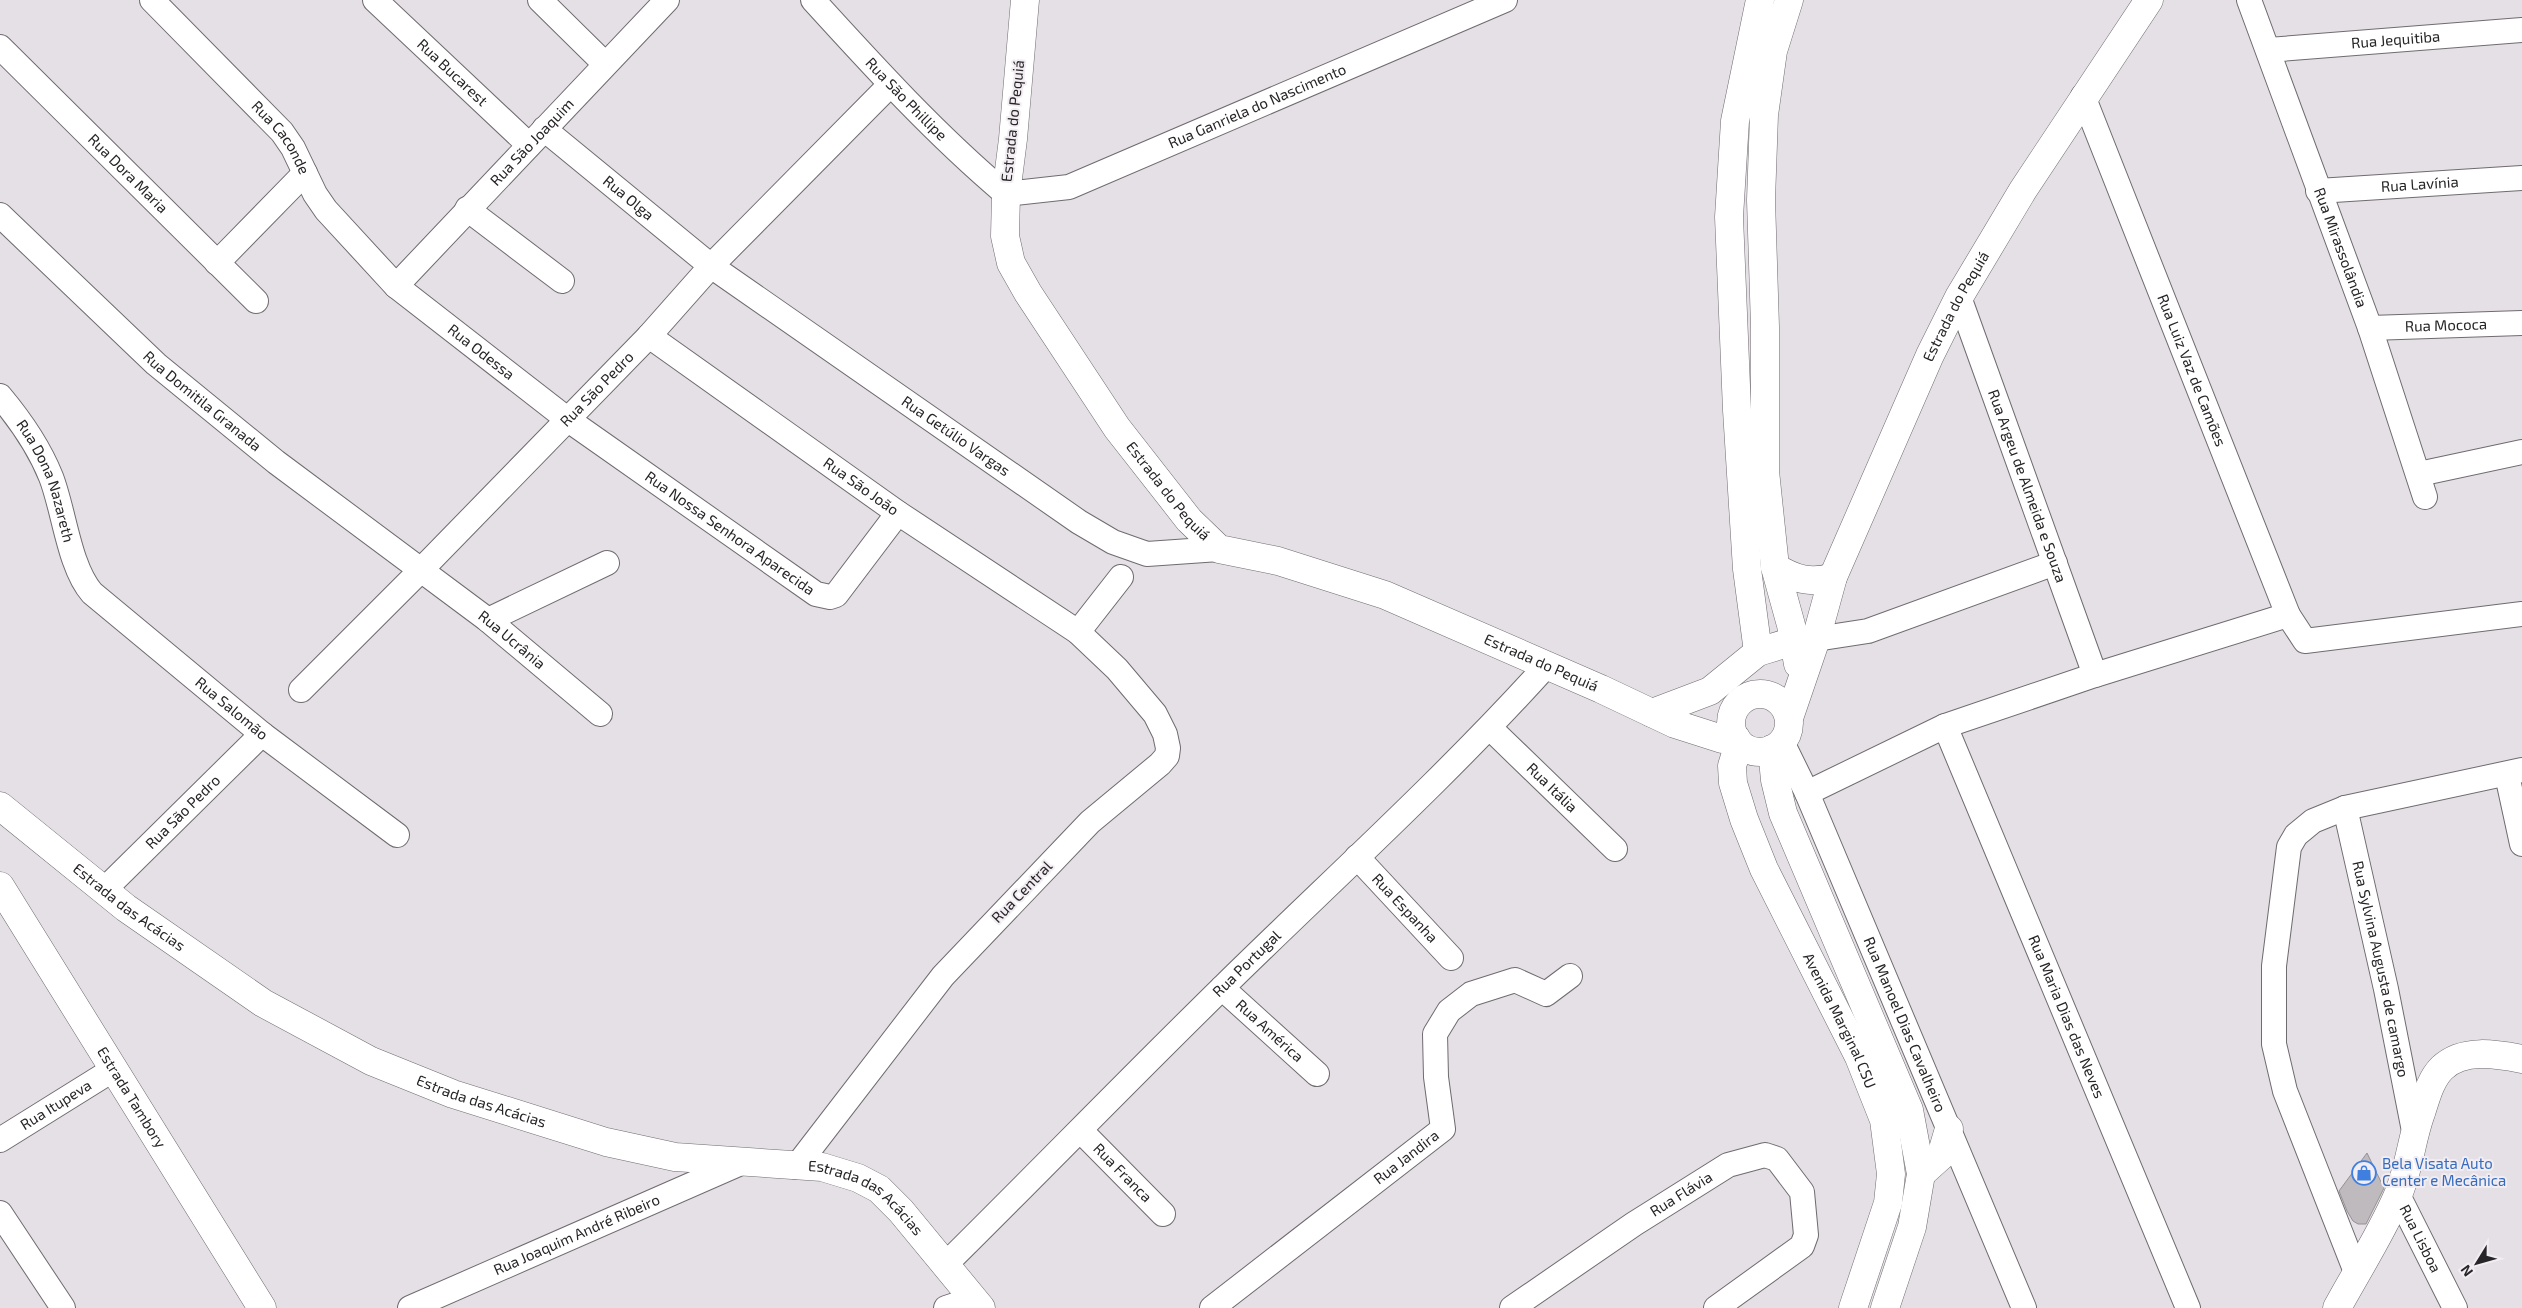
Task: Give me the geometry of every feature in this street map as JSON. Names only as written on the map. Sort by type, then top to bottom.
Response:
[{"type":"main road","name":"Estrada do Pequiá","points":[[1025,0],[1013,139],[1006,194],[1005,236],[1011,263],[1028,293],[1117,428],[1189,520],[1219,549],[1278,560],[1385,595],[1707,736],[1737,741]]},
{"type":"main road","points":[[1710,691],[1738,690],[1749,696],[1764,694],[1776,698],[1785,707],[1781,737],[1760,752],[1749,750],[1737,741],[1731,720],[1734,710],[1749,696],[1758,652],[1747,569],[1735,370],[1729,217],[1734,120],[1760,0]]},
{"type":"main road","points":[[1652,713],[1710,691],[1758,652],[1805,640],[1775,567],[1765,471],[1761,200],[1764,115],[1772,51],[1789,0]]},
{"type":"main road","name":"Estrada do Pequiá","points":[[1781,737],[1801,685],[1805,640],[1930,355],[1960,298],[2023,190],[2083,96],[2149,0]]},
{"type":"main road","points":[[1735,370],[1765,370]]},
{"type":"main road","points":[[1775,567],[1798,580],[1809,581],[1833,576]]},
{"type":"main road","name":"Avenida Marginal CSU","points":[[1781,737],[1775,780],[1783,813],[1909,1110],[1921,1174],[1912,1227],[1885,1308]]},
{"type":"main road","name":"Avenida Marginal CSU","points":[[1737,741],[1732,766],[1733,783],[1744,819],[1764,869],[1859,1057],[1884,1120],[1891,1174],[1888,1203],[1853,1308]]},
{"type":"main road","name":"Estrada das Acácias","points":[[0,806],[104,890],[264,1003],[371,1062],[461,1097],[606,1142],[675,1157],[796,1167],[822,1167],[858,1178],[879,1189],[901,1211],[977,1303]]},
{"type":"main road","name":"Estrada Tambory","points":[[0,886],[262,1308]]},
{"type":"main road","points":[[2337,1308],[2398,1195],[2414,1131],[2435,1078],[2442,1068],[2464,1056],[2481,1054],[2498,1054],[2522,1059]]},
{"type":"main road","points":[[1921,1174],[1941,1156],[1949,1129]]},
{"type":"street","name":"Rua Caconde","points":[[152,0],[282,132],[293,148],[326,210],[396,286]]},
{"type":"street","name":"Rua Bucarest","points":[[375,0],[537,137]]},
{"type":"street","points":[[540,0],[605,64]]},
{"type":"street","name":"Rua São Joaquim","points":[[396,286],[667,0]]},
{"type":"street","name":"Rua São Phillipe","points":[[813,0],[890,84],[981,173],[1006,194]]},
{"type":"street","name":"Rua Ganriela do Nascimento","points":[[1006,194],[1069,188],[1505,0]]},
{"type":"street","name":"Rua Mirassolândia","points":[[2248,0],[2370,328],[2425,497]]},
{"type":"street","name":"Rua Jequitiba","points":[[2268,50],[2522,30]]},
{"type":"street","name":"Rua Dora Maria","points":[[0,47],[256,301]]},
{"type":"street","name":"Rua São Pedro","points":[[301,690],[420,571],[648,336],[711,266],[890,84]]},
{"type":"street","name":"Rua Luiz Vaz de Camões","points":[[2083,96],[2288,615],[2305,641],[2522,614]]},
{"type":"street","name":"Rua Olga","points":[[537,137],[711,266]]},
{"type":"street","points":[[217,263],[305,173]]},
{"type":"street","name":"Rua Lavínia","points":[[2318,190],[2522,178]]},
{"type":"street","points":[[467,209],[562,281]]},
{"type":"street","name":"Rua Domitila Granada","points":[[0,215],[156,364],[276,462],[420,571]]},
{"type":"street","name":"Rua Getúlio Vargas","points":[[711,266],[1079,522],[1113,542],[1147,554],[1219,549]]},
{"type":"street","name":"Rua Odessa","points":[[396,286],[567,419]]},
{"type":"street","name":"Rua Argeu de Almeida e Souza","points":[[1960,298],[2095,675]]},
{"type":"street","name":"Rua Mococa","points":[[2370,328],[2522,323]]},
{"type":"street","name":"Rua São João","points":[[648,336],[898,514],[1078,632]]},
{"type":"street","name":"Rua Dona Nazareth","points":[[0,396],[20,420],[39,452],[58,500],[78,571]]},
{"type":"street","name":"Rua Nossa Senhora Aparecida","points":[[567,419],[823,597],[836,595],[898,514]]},
{"type":"street","points":[[2419,474],[2522,452]]},
{"type":"street","points":[[488,620],[607,563]]},
{"type":"street","points":[[1805,640],[1868,631],[2055,563]]},
{"type":"street","name":"Rua Salomão","points":[[78,571],[92,593],[262,734],[397,835]]},
{"type":"street","name":"Rua Ucrânia","points":[[420,571],[488,620],[600,714]]},
{"type":"street","points":[[1078,632],[1120,577]]},
{"type":"street","points":[[1807,793],[1945,726],[2095,675],[2288,615]]},
{"type":"street","name":"Rua Central","points":[[796,1167],[943,976],[1090,822],[1166,756],[1168,748],[1165,734],[1154,714],[1117,669],[1078,632]]},
{"type":"street","name":"Rua Portugal","points":[[946,1264],[1222,988],[1490,728],[1546,665]]},
{"type":"street","name":"Rua Maria Dias das Neves","points":[[1945,726],[2188,1308]]},
{"type":"street","name":"Rua Itália","points":[[1490,728],[1615,849]]},
{"type":"street","name":"Rua São Pedro","points":[[104,890],[262,734]]},
{"type":"street","name":"Rua Manoel Dias Cavalheiro","points":[[1781,737],[1807,793],[2024,1308]]},
{"type":"street","points":[[2356,1272],[2285,1091],[2274,1044],[2274,966],[2289,847],[2296,835],[2313,821],[2345,808],[2514,772],[2522,844]]},
{"type":"street","name":"Rua Sylvina Augusta de camargo","points":[[2345,808],[2386,989],[2414,1131]]},
{"type":"street","name":"Rua Espanha","points":[[1358,857],[1451,958]]},
{"type":"street","name":"Rua Jandira","points":[[1212,1308],[1443,1128],[1436,1077],[1435,1034],[1449,1011],[1471,994],[1515,980],[1546,994],[1570,976]]},
{"type":"street","name":"Rua América","points":[[1222,988],[1317,1074]]},
{"type":"street","name":"Rua Itupeva","points":[[0,1140],[114,1070]]},
{"type":"street","name":"Rua Franca","points":[[1081,1131],[1164,1214]]},
{"type":"street","name":"Rua Flávia","points":[[1512,1308],[1634,1224],[1721,1170],[1728,1166],[1765,1155],[1777,1160],[1802,1192],[1806,1235],[1802,1246],[1716,1308]]},
{"type":"street","name":"Rua Joaquim André Ribeiro","points":[[410,1308],[743,1162]]},
{"type":"street","name":"Rua Lisboa","points":[[2398,1195],[2455,1308]]},
{"type":"street","points":[[0,1213],[63,1308]]},
{"type":"street","points":[[946,1308],[977,1303]]},
{"type":"building","name":"Bela Visata Auto Center e Mecânica","points":[[2367,1153],[2384,1188],[2366,1224],[2358,1224],[2353,1221],[2347,1211],[2339,1191]]},
{"type":"place","name":"Bela Visata Auto Center e Mecânica","points":[[2364,1173]]}]
